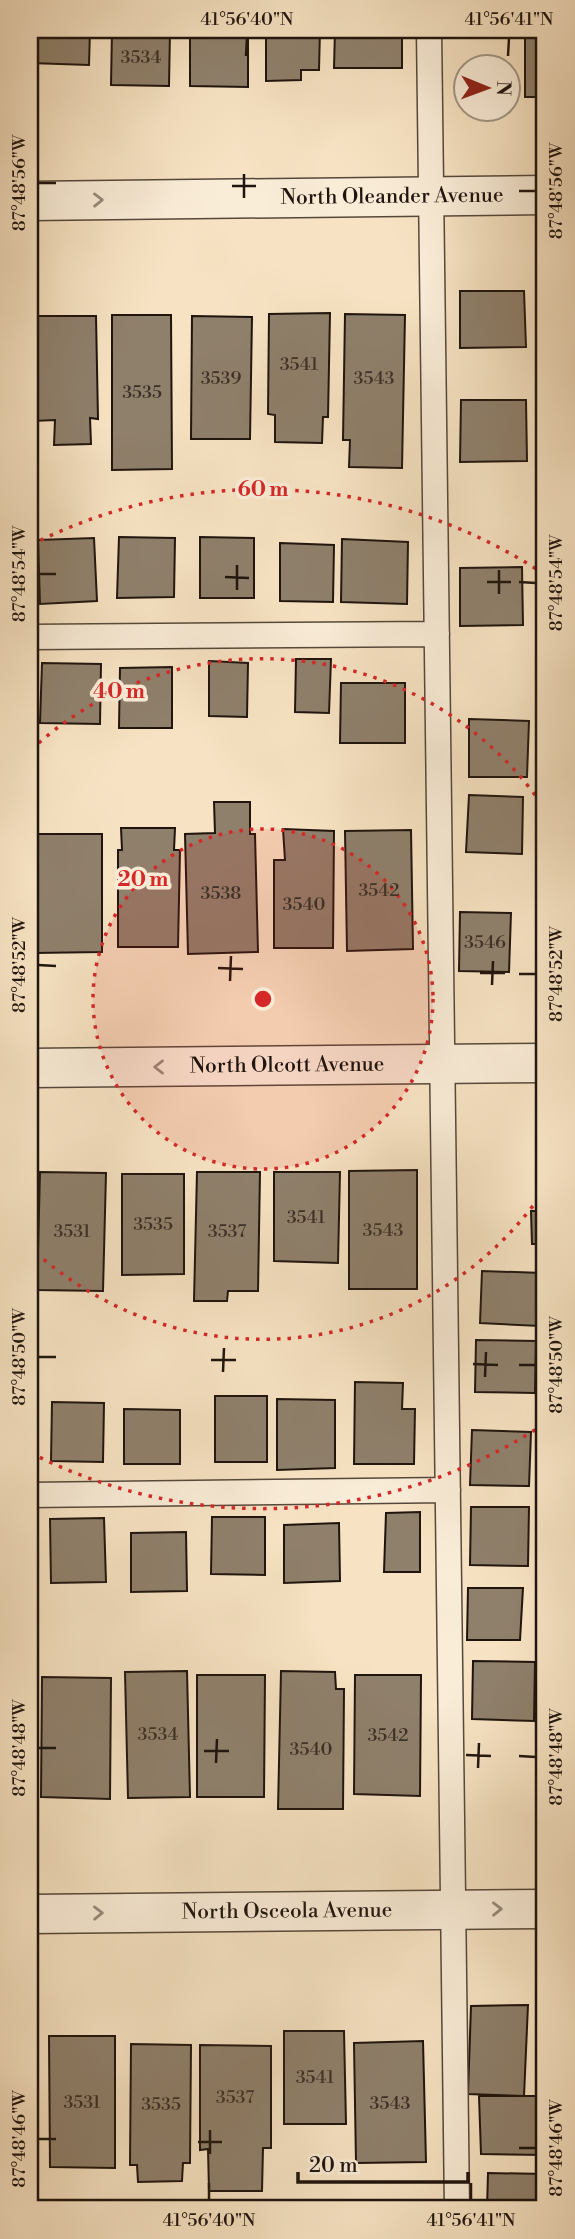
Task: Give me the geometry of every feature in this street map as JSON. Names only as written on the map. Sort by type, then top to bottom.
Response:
[{"type":"street","name":"North Oleander Avenue","points":[[30,201],[545,195]]},
{"type":"street","name":"North Olcott Avenue","points":[[30,1068],[545,1063]]},
{"type":"street","name":"North Osceola Avenue","points":[[30,1914],[545,1909]]},
{"type":"lane","points":[[429,30],[457,2209]]},
{"type":"lane","points":[[30,637],[437,634]]},
{"type":"lane","points":[[30,1495],[448,1490]]},
{"type":"building","points":[[30,30],[90,30],[89,65],[30,63]]},
{"type":"building","points":[[112,30],[170,30],[169,86],[111,85]]},
{"type":"building","points":[[190,30],[248,30],[248,87],[190,86]]},
{"type":"building","points":[[266,30],[320,30],[319,70],[301,70],[301,80],[266,81]]},
{"type":"building","points":[[335,30],[402,30],[402,68],[334,68]]},
{"type":"building","points":[[525,30],[545,30],[545,97],[525,97]]},
{"type":"building","points":[[460,291],[524,291],[526,347],[460,348]]},
{"type":"building","points":[[330,313],[328,417],[323,417],[322,443],[275,442],[275,415],[268,414],[269,314]]},
{"type":"building","points":[[345,314],[405,315],[402,468],[349,467],[350,440],[343,440]]},
{"type":"building","points":[[112,315],[171,315],[172,469],[112,470]]},
{"type":"building","points":[[33,316],[96,316],[98,419],[90,418],[91,444],[54,445],[55,420],[33,421]]},
{"type":"building","points":[[192,316],[252,317],[250,439],[191,439]]},
{"type":"building","points":[[461,400],[526,400],[527,461],[460,462]]},
{"type":"building","points":[[119,537],[175,538],[174,597],[117,598]]},
{"type":"building","points":[[200,537],[254,538],[254,598],[200,598]]},
{"type":"building","points":[[94,538],[97,601],[40,604],[38,540]]},
{"type":"building","points":[[342,539],[408,542],[407,604],[341,602]]},
{"type":"building","points":[[280,543],[334,545],[333,602],[280,601]]},
{"type":"building","points":[[522,567],[523,625],[460,626],[460,568]]},
{"type":"building","points":[[296,659],[331,659],[329,713],[295,712]]},
{"type":"building","points":[[209,661],[248,663],[247,717],[209,716]]},
{"type":"building","points":[[42,663],[101,664],[100,724],[40,723]]},
{"type":"building","points":[[172,667],[172,728],[119,728],[120,668]]},
{"type":"building","points":[[341,683],[405,683],[405,743],[340,743]]},
{"type":"building","points":[[469,719],[529,721],[527,777],[469,777]]},
{"type":"building","points":[[469,795],[523,797],[522,854],[466,852]]},
{"type":"building","points":[[214,802],[250,802],[250,834],[255,834],[258,952],[188,954],[185,834],[215,833]]},
{"type":"building","points":[[121,828],[175,828],[174,850],[180,850],[178,947],[118,947],[118,850],[122,850]]},
{"type":"building","points":[[283,829],[334,831],[333,948],[274,948],[274,860],[285,860]]},
{"type":"building","points":[[411,830],[413,949],[347,951],[345,831]]},
{"type":"building","points":[[34,834],[102,834],[102,952],[34,953]]},
{"type":"building","points":[[460,912],[511,913],[509,972],[459,971]]},
{"type":"building","points":[[417,1170],[417,1289],[349,1289],[349,1171]]},
{"type":"building","points":[[40,1172],[106,1173],[103,1291],[37,1290]]},
{"type":"building","points":[[197,1172],[260,1172],[258,1291],[228,1291],[227,1301],[194,1301]]},
{"type":"building","points":[[274,1172],[340,1172],[338,1263],[274,1261]]},
{"type":"building","points":[[122,1174],[184,1174],[184,1274],[122,1275]]},
{"type":"building","points":[[531,1211],[545,1211],[545,1244],[532,1244]]},
{"type":"building","points":[[482,1271],[542,1273],[540,1326],[480,1323]]},
{"type":"building","points":[[476,1340],[536,1341],[535,1393],[475,1392]]},
{"type":"building","points":[[355,1382],[403,1383],[402,1409],[415,1409],[414,1464],[354,1464]]},
{"type":"building","points":[[215,1396],[267,1396],[267,1462],[215,1462]]},
{"type":"building","points":[[277,1399],[335,1400],[335,1468],[277,1470]]},
{"type":"building","points":[[52,1402],[104,1403],[103,1462],[51,1461]]},
{"type":"building","points":[[124,1409],[180,1410],[180,1464],[124,1464]]},
{"type":"building","points":[[472,1430],[531,1432],[529,1486],[470,1485]]},
{"type":"building","points":[[471,1507],[529,1507],[528,1566],[470,1565]]},
{"type":"building","points":[[420,1512],[420,1572],[384,1572],[386,1513]]},
{"type":"building","points":[[212,1517],[265,1517],[265,1575],[211,1574]]},
{"type":"building","points":[[104,1518],[106,1582],[51,1583],[50,1519]]},
{"type":"building","points":[[339,1523],[340,1581],[284,1583],[284,1525]]},
{"type":"building","points":[[186,1532],[187,1591],[131,1592],[131,1533]]},
{"type":"building","points":[[468,1588],[523,1588],[520,1640],[467,1640]]},
{"type":"building","points":[[473,1661],[535,1662],[534,1721],[472,1719]]},
{"type":"building","points":[[187,1671],[190,1797],[128,1798],[125,1672]]},
{"type":"building","points":[[281,1671],[335,1672],[336,1689],[344,1689],[343,1809],[278,1809]]},
{"type":"building","points":[[197,1675],[265,1675],[264,1797],[197,1797]]},
{"type":"building","points":[[355,1675],[421,1675],[420,1796],[354,1794]]},
{"type":"building","points":[[42,1677],[111,1678],[110,1799],[41,1797]]},
{"type":"building","points":[[528,2005],[524,2096],[468,2094],[471,2006]]},
{"type":"building","points":[[284,2031],[344,2031],[346,2124],[284,2124]]},
{"type":"building","points":[[49,2036],[115,2036],[115,2168],[50,2167]]},
{"type":"building","points":[[30,2037],[37,2038],[36,2147],[30,2147]]},
{"type":"building","points":[[423,2041],[426,2162],[356,2163],[354,2043]]},
{"type":"building","points":[[131,2044],[191,2045],[190,2163],[183,2163],[182,2181],[138,2182],[137,2165],[130,2165]]},
{"type":"building","points":[[200,2045],[271,2046],[271,2148],[263,2148],[262,2191],[209,2191],[208,2149],[200,2150]]},
{"type":"building","points":[[479,2096],[545,2096],[545,2155],[481,2154]]},
{"type":"building","points":[[488,2173],[545,2174],[545,2209],[487,2209]]}]
